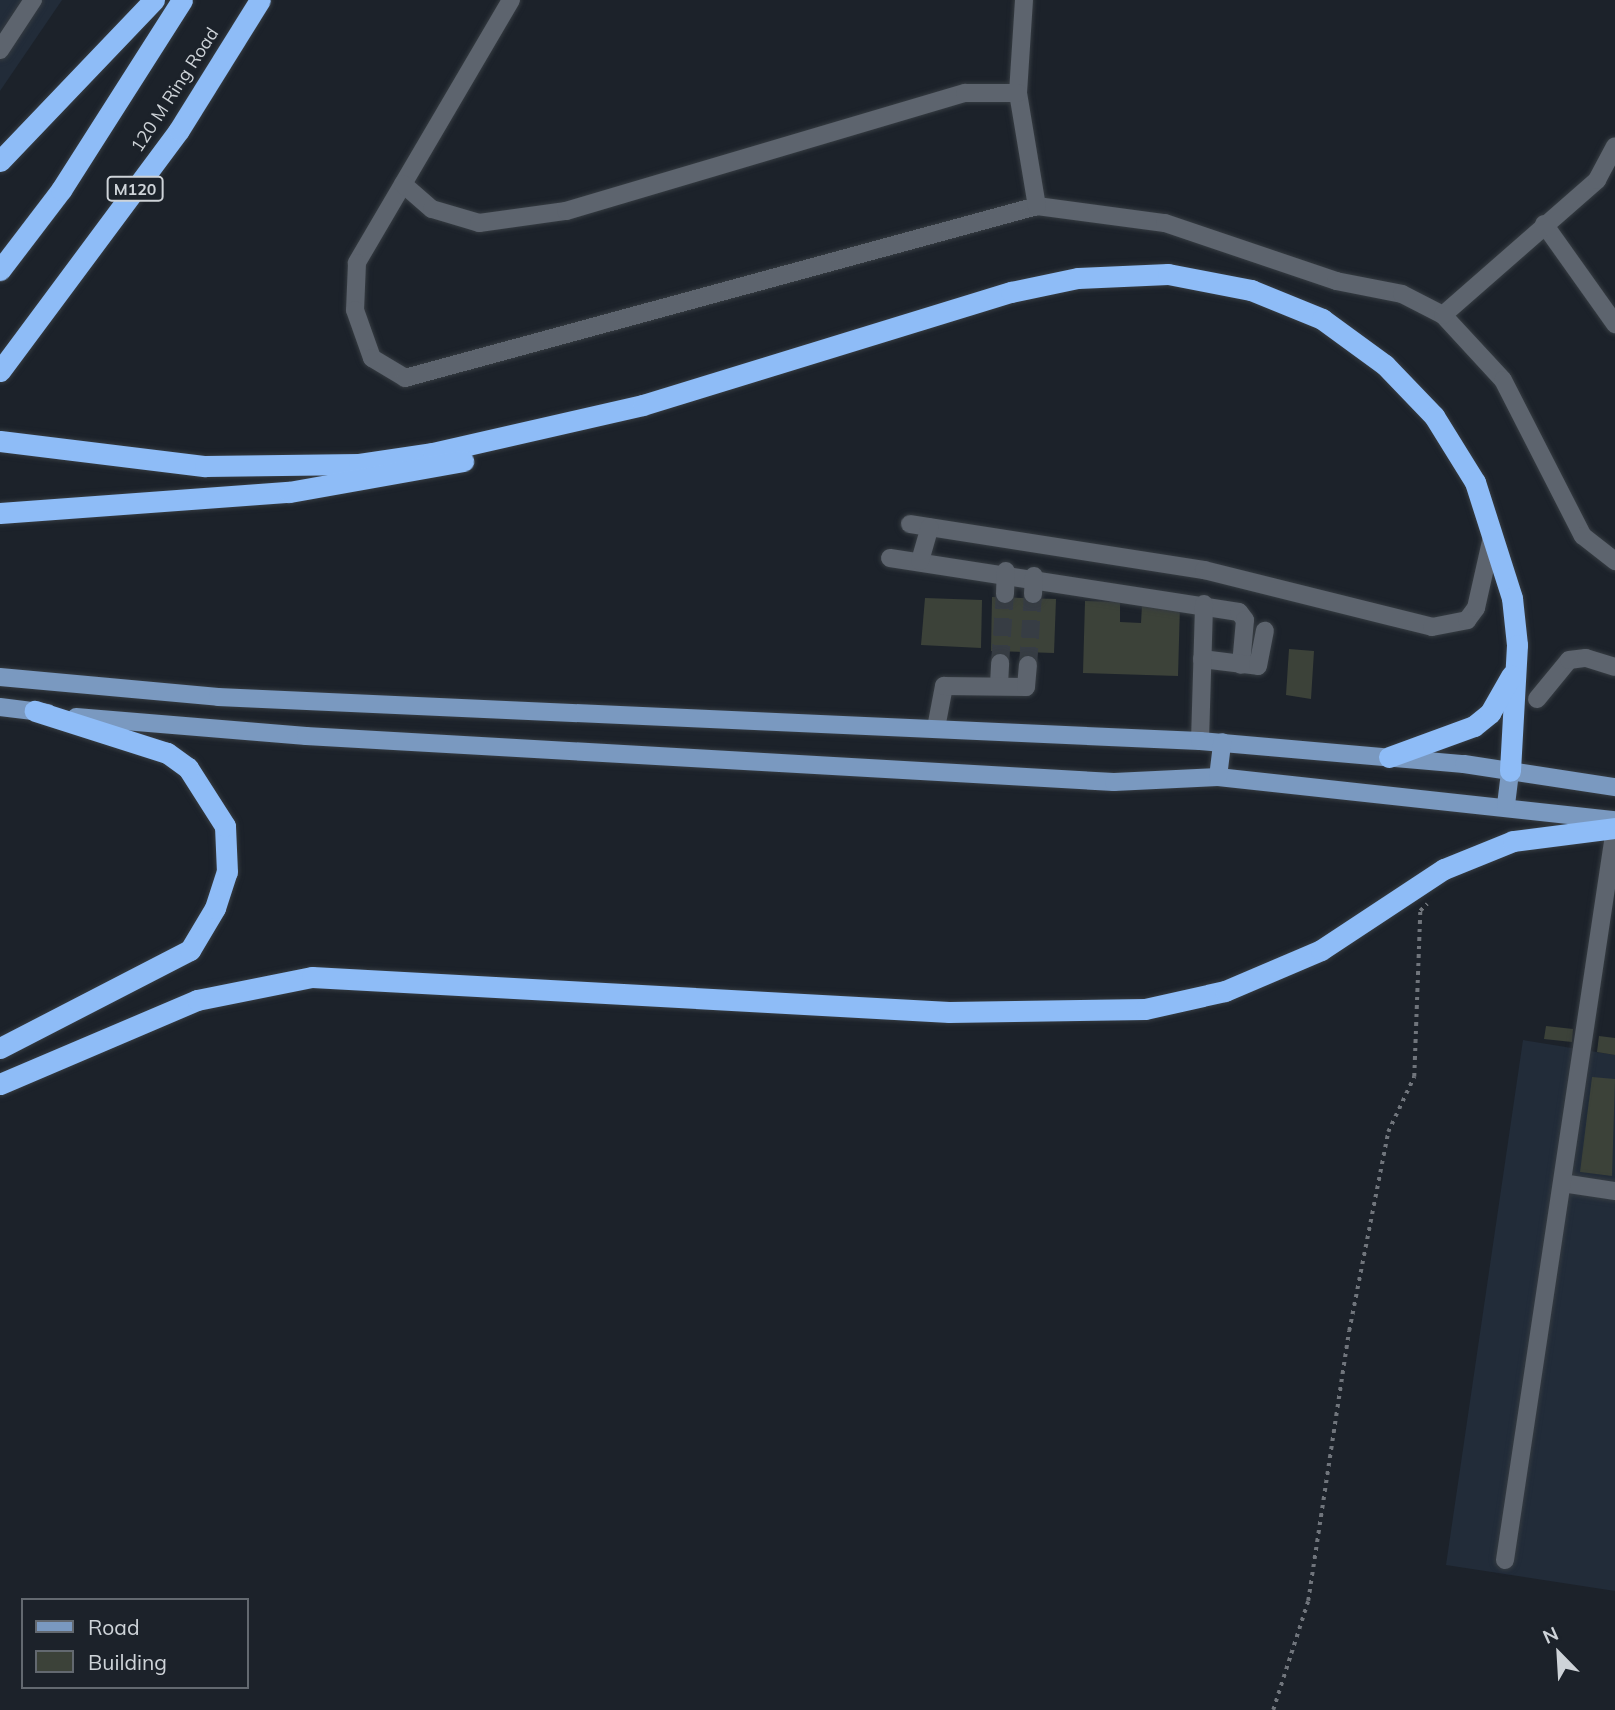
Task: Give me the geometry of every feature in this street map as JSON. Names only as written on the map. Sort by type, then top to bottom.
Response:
[{"type":"highway","points":[[0,161],[154,0]]},
{"type":"highway","points":[[0,270],[61,190],[182,0]]},
{"type":"highway","name":"120 M Ring Road","points":[[0,371],[179,130],[260,0]]},
{"type":"highway","points":[[0,513],[289,492],[429,470],[1011,292],[1078,278],[1168,274],[1251,290],[1322,319],[1385,365],[1458,450],[1493,523],[1512,598],[1516,664],[1510,771]]},
{"type":"highway","points":[[0,441],[205,466],[359,464],[643,405]]},
{"type":"highway","points":[[1389,757],[1474,726],[1499,700],[1516,664]]},
{"type":"highway","points":[[0,1048],[190,950],[215,908],[227,872],[225,826],[188,768],[167,753],[35,711]]},
{"type":"highway","points":[[0,1084],[197,1000],[312,977],[949,1012],[1146,1009],[1225,991],[1321,950],[1444,869],[1513,841],[1615,828]]},
{"type":"main road","points":[[0,677],[218,698],[1222,742],[1389,757],[1615,786]]},
{"type":"main road","points":[[0,707],[306,736],[1114,782],[1218,777],[1506,805],[1615,820]]},
{"type":"main road","points":[[1218,777],[1222,742]]},
{"type":"main road","points":[[1506,805],[1510,771]]},
{"type":"street","points":[[0,51],[33,0]]},
{"type":"street","points":[[511,0],[357,263],[355,310],[372,358],[405,379],[1037,206],[1166,223],[1336,281],[1402,294],[1443,315],[1503,380],[1583,536],[1615,561]]},
{"type":"street","points":[[1024,0],[1018,93],[1037,206]]},
{"type":"street","points":[[403,184],[432,209],[479,223],[566,211],[965,93],[1018,93]]},
{"type":"street","points":[[1443,315],[1597,180],[1615,146]]},
{"type":"street","points":[[1544,224],[1615,324]]},
{"type":"street","points":[[910,524],[1204,570],[1432,627],[1467,620],[1476,608],[1493,523]]},
{"type":"street","points":[[920,561],[930,527]]},
{"type":"street","points":[[890,558],[1006,571],[1034,585],[1203,604],[1244,617],[1241,665]]},
{"type":"street","points":[[1005,594],[1006,571]]},
{"type":"street","points":[[1200,741],[1203,604]]},
{"type":"street","points":[[1202,659],[1241,665],[1260,664],[1265,631]]},
{"type":"street","points":[[1537,699],[1569,660],[1586,658],[1615,667]]},
{"type":"street","points":[[999,685],[1000,663]]},
{"type":"street","points":[[936,728],[944,686],[1027,687],[1028,665]]},
{"type":"street","points":[[1505,1560],[1562,1183],[1609,900],[1615,828]]},
{"type":"street","points":[[1562,1183],[1615,1191]]},
{"type":"path","points":[[1273,1710],[1308,1601],[1349,1331],[1388,1132],[1413,1077],[1420,911],[1435,897]]},
{"type":"shaded area","points":[[0,0],[62,0],[0,91]]},
{"type":"shaded area","points":[[1523,1040],[1615,1055],[1615,1591],[1446,1565]]},
{"type":"building","points":[[992,597],[1056,599],[1054,653],[991,651]]},
{"type":"building","points":[[925,598],[982,600],[981,648],[921,645]]},
{"type":"building","points":[[1085,601],[1120,602],[1120,622],[1141,623],[1142,605],[1180,605],[1178,676],[1083,673]]},
{"type":"building","points":[[1289,649],[1314,651],[1311,699],[1286,695]]},
{"type":"building","points":[[1546,1026],[1573,1029],[1572,1042],[1544,1039]]},
{"type":"building","points":[[1599,1036],[1615,1038],[1615,1055],[1597,1052]]},
{"type":"building","points":[[1592,1077],[1615,1079],[1612,1176],[1580,1172]]},
{"type":"tunnel","points":[[1000,663],[1005,594]]},
{"type":"tunnel","points":[[1028,665],[1033,594]]}]
